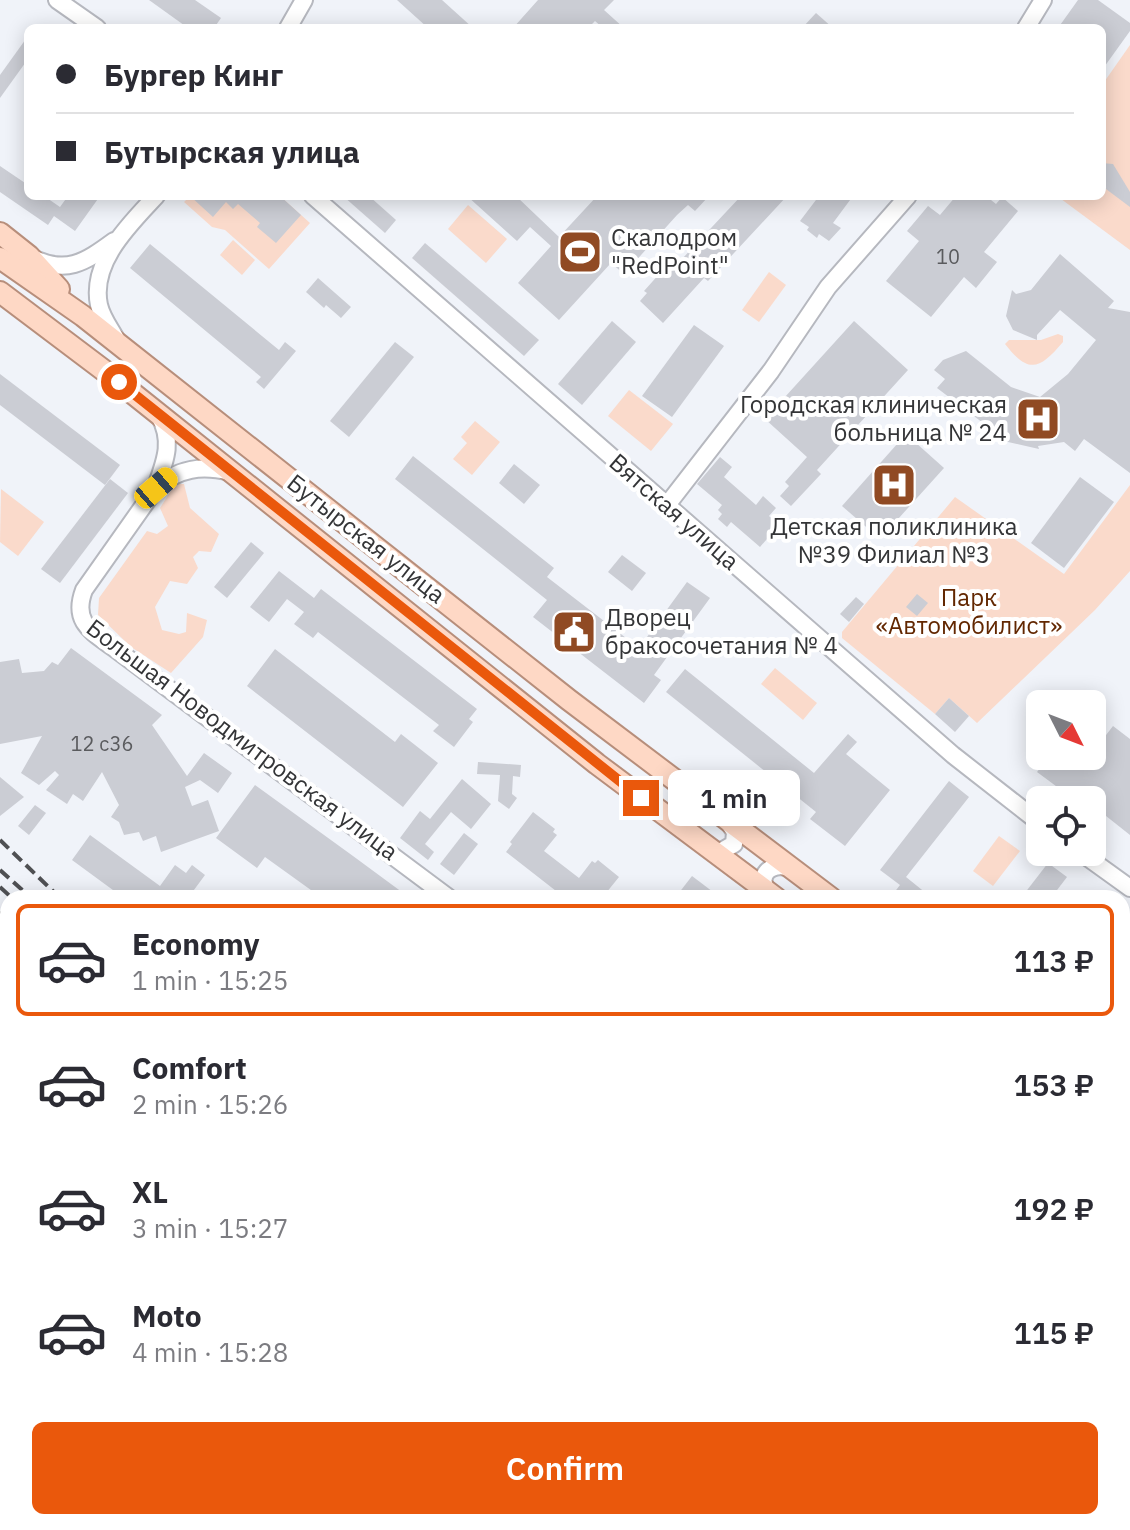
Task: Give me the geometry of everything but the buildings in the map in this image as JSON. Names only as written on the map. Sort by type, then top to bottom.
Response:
[{"type":"main road","points":[[0,233],[29,256],[83,316]]},
{"type":"main road","name":"Бутырская улица","points":[[0,258],[83,316],[729,823],[820,890]]},
{"type":"main road","name":"Бутырская улица","points":[[0,292],[68,342],[597,764],[765,890]]},
{"type":"main road","points":[[0,311],[68,342]]},
{"type":"street","points":[[57,0],[91,24]]},
{"type":"street","points":[[290,24],[304,0]]},
{"type":"street","points":[[1028,24],[1043,0]]},
{"type":"street","points":[[0,242],[44,264],[68,266],[94,255],[120,236],[152,200]]},
{"type":"street","name":"Вятская улица","points":[[318,200],[973,772],[1026,812]]},
{"type":"street","points":[[667,505],[771,371],[828,287],[904,200]]},
{"type":"street","points":[[120,236],[105,263],[98,287],[98,303],[120,346]]},
{"type":"street","name":"Большая Новодмитровская улица","points":[[156,488],[167,457],[168,442],[165,425],[158,414]]},
{"type":"street","name":"Большая Новодмитровская улица","points":[[233,473],[195,468],[169,477],[156,488],[84,590],[79,602],[82,621],[125,657],[438,890]]},
{"type":"street","points":[[709,849],[726,851],[734,844],[735,832],[729,823]]},
{"type":"street","name":"Бутырская улица","points":[[768,890],[763,885],[768,869],[779,865],[789,868]]},
{"type":"street","points":[[1099,866],[1130,888]]},
{"type":"green space","points":[[1130,45],[1130,250],[1062,200],[1106,200],[1106,79]]},
{"type":"green space","points":[[284,200],[310,223],[269,269],[225,230],[212,227],[184,202]]},
{"type":"green space","points":[[468,205],[507,239],[486,263],[448,229]]},
{"type":"green space","points":[[233,240],[255,260],[242,275],[220,255]]},
{"type":"green space","points":[[769,272],[786,285],[759,322],[742,310]]},
{"type":"green space","points":[[1058,334],[1063,336],[1063,342],[1048,358],[1034,365],[1021,361],[1005,344],[1009,340],[1041,340]]},
{"type":"green space","points":[[629,390],[673,424],[651,451],[608,416]]},
{"type":"green space","points":[[475,421],[500,442],[472,475],[453,459],[467,443],[461,437]]},
{"type":"green space","points":[[175,484],[184,484],[190,508],[219,534],[211,552],[199,551],[193,557],[198,568],[187,584],[170,581],[155,607],[162,630],[179,634],[186,632],[187,613],[207,620],[203,637],[171,673],[131,647],[98,615],[99,598],[147,531],[157,534],[168,526],[160,508]]},
{"type":"green space","name":"Парк «Автомобилист»","points":[[1130,485],[1130,571],[1095,610],[977,723],[949,698],[935,714],[842,638],[842,632],[955,497],[1064,574]]},
{"type":"green space","points":[[1,489],[44,522],[18,556],[0,542]]},
{"type":"green space","points":[[775,668],[817,703],[803,720],[761,684]]},
{"type":"green space","points":[[999,836],[1020,851],[993,886],[973,871]]},
{"type":"railway","points":[[0,840],[52,890]]},
{"type":"railway","points":[[0,870],[22,890]]},
{"type":"railway","points":[[0,887],[3,890]]},
{"type":"place","name":"Скалодром \"RedPoint\"","points":[[580,252]]},
{"type":"place","name":"Городская клиническая больница № 24","points":[[1038,419]]},
{"type":"place","name":"Детская поликлиника №39 Филиал №3","points":[[894,485]]},
{"type":"place","name":"Дворец бракосочетания № 4","points":[[574,632]]},
{"type":"route","points":[[119,382],[641,798]]}]
